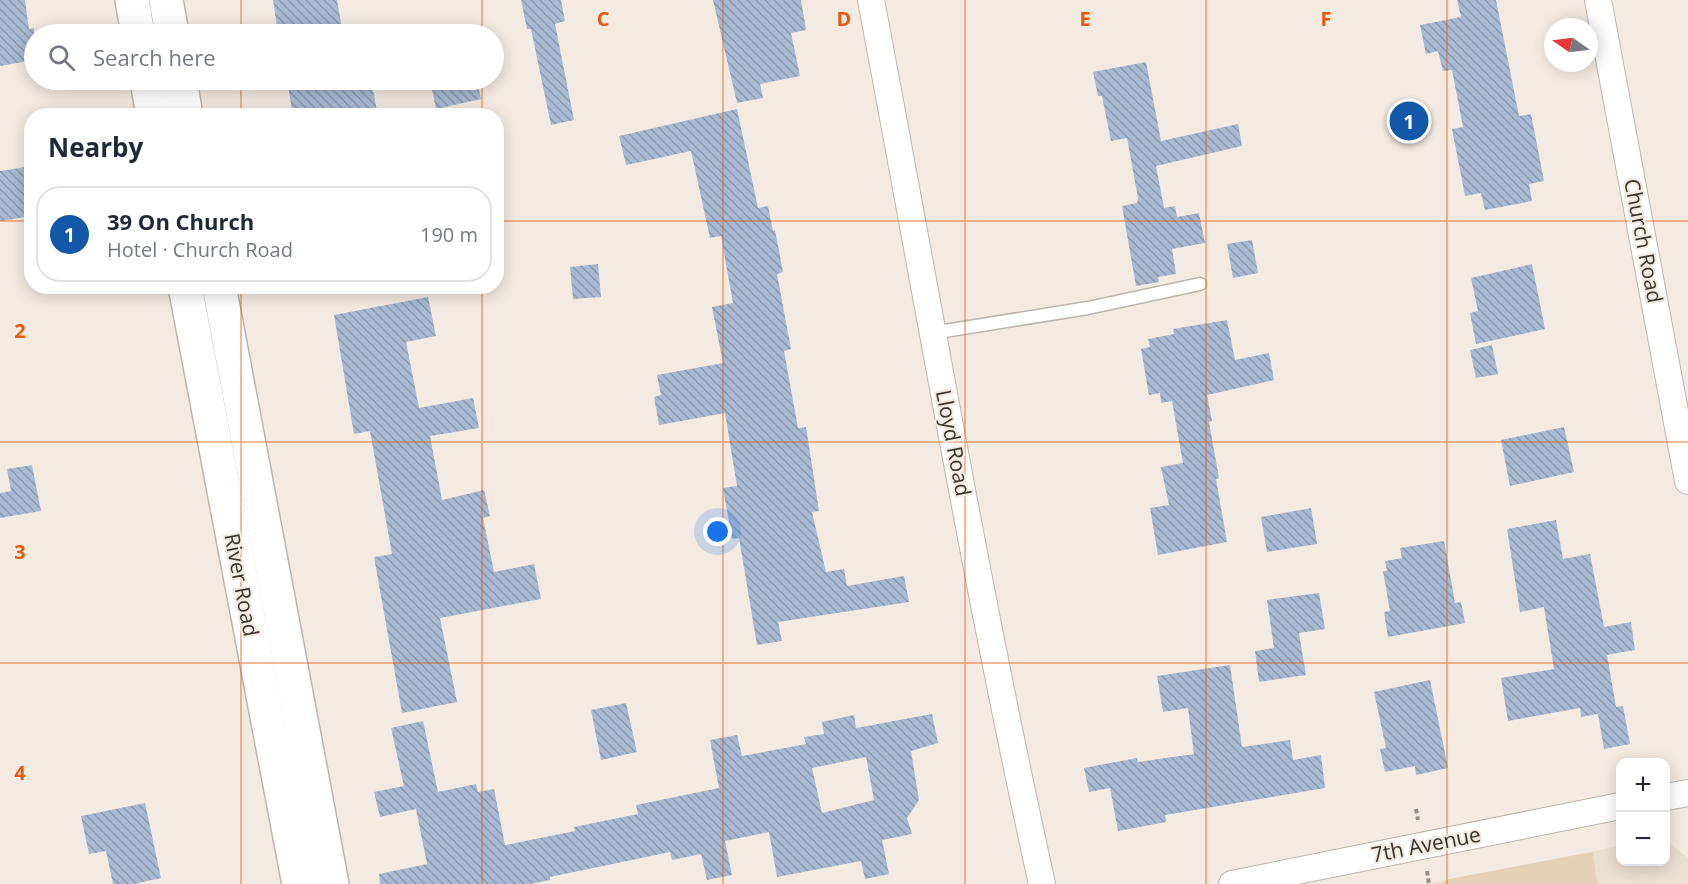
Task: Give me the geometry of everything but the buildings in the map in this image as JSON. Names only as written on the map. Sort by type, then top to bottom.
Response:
[{"type":"main road","points":[[132,0],[136,24]]},
{"type":"main road","points":[[166,0],[170,24]]},
{"type":"main road","points":[[149,90],[152,108]]},
{"type":"main road","points":[[182,90],[185,108]]},
{"type":"main road","name":"River Road","points":[[187,294],[299,884]]},
{"type":"main road","name":"River Road","points":[[220,294],[332,884]]},
{"type":"main road","points":[[239,573],[271,566]]},
{"type":"street","name":"Lloyd Road","points":[[871,0],[932,333],[1014,754],[1042,884]]},
{"type":"street","name":"Church Road","points":[[1599,0],[1688,481]]},
{"type":"street","points":[[1670,796],[1688,793]]},
{"type":"street","name":"7th Avenue","points":[[1232,884],[1309,876],[1616,807]]},
{"type":"lane","points":[[932,333],[1088,308],[1200,284]]},
{"type":"shaded area","points":[[1670,844],[1688,858],[1688,884],[1425,884],[1616,847],[1616,866],[1670,866]]},
{"type":"shaded area","points":[[1593,852],[1597,884],[1442,884],[1449,879]]},
{"type":"place","name":"39 On Church","points":[[1409,121]]}]
